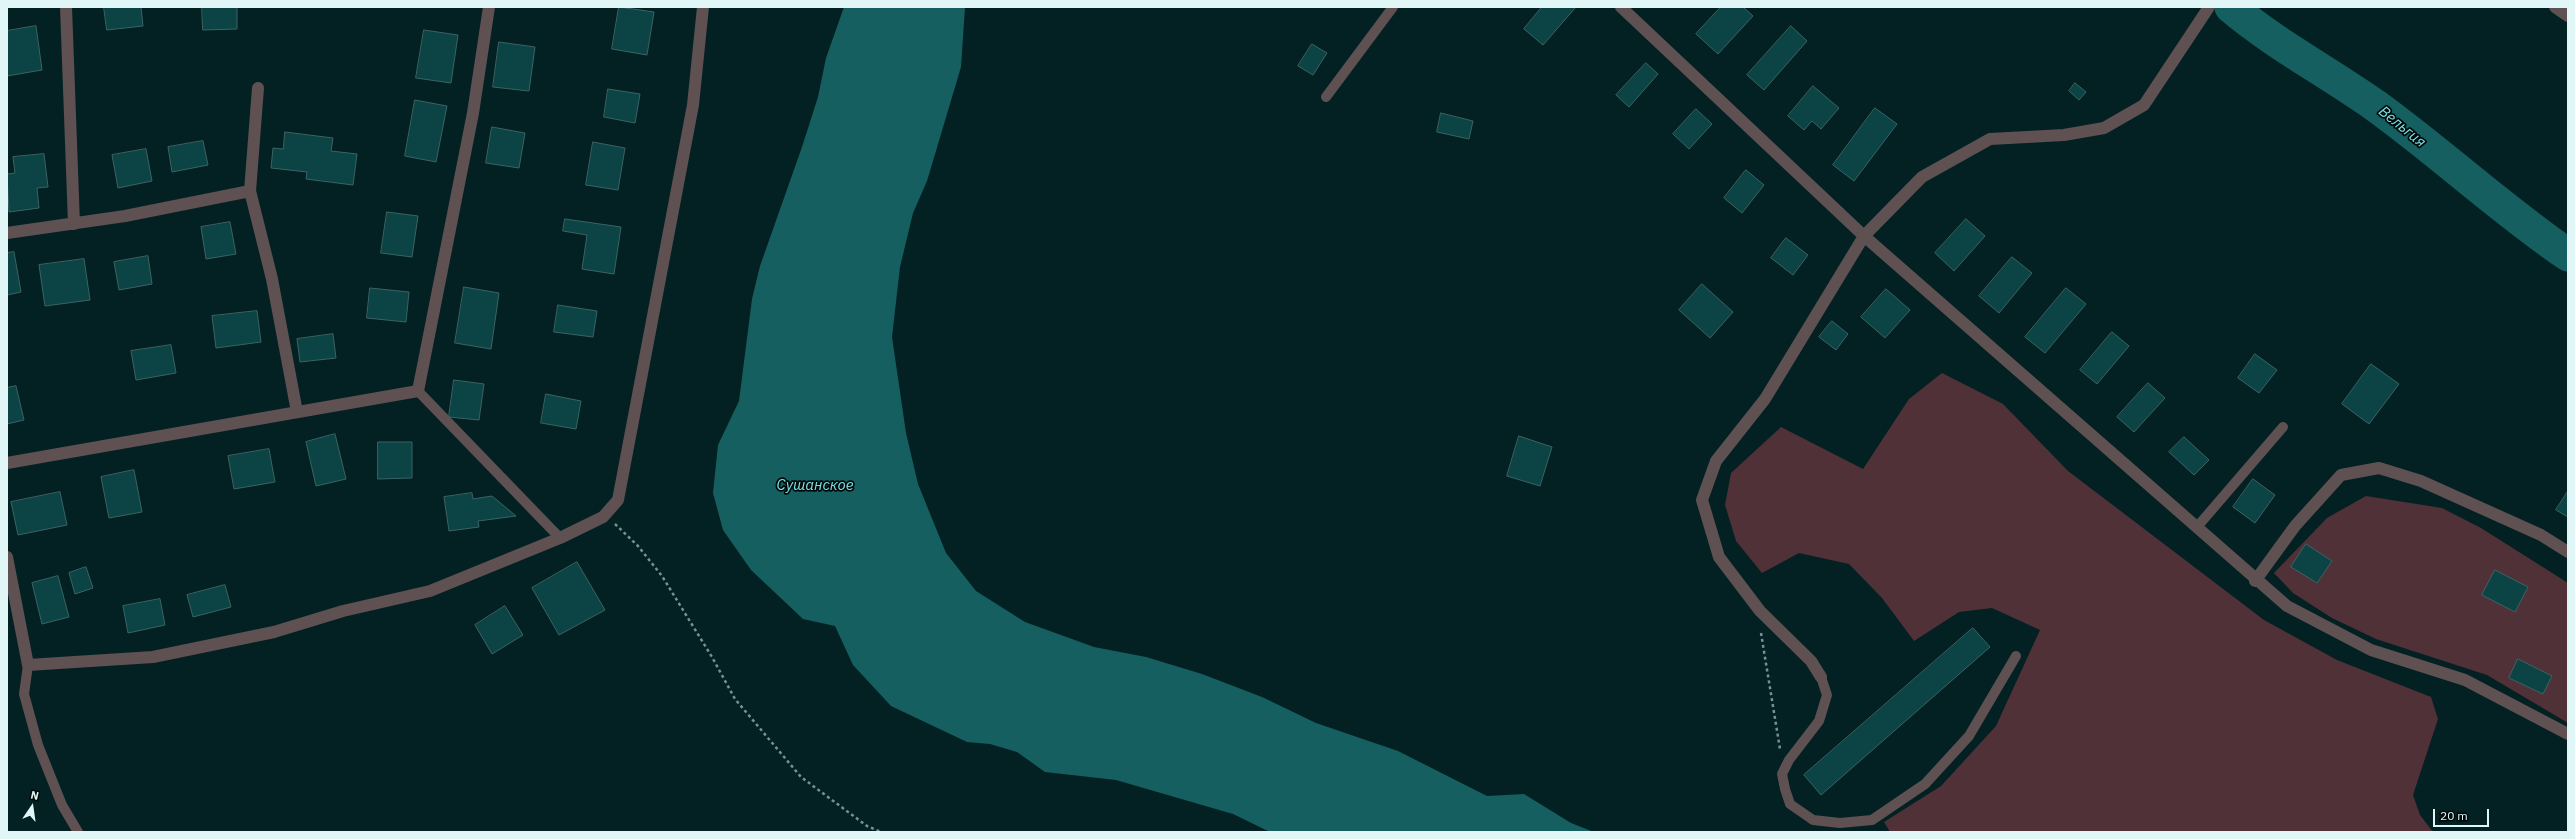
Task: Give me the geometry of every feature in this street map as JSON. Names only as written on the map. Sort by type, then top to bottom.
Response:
[{"type":"street","points":[[66,7],[74,224]]},
{"type":"street","points":[[7,463],[418,391],[473,113],[489,7]]},
{"type":"street","points":[[7,557],[28,665],[153,656],[274,632],[343,611],[430,591],[560,538],[605,514],[618,500],[693,105],[704,7]]},
{"type":"street","points":[[1621,7],[1864,236],[2197,527],[2255,581],[2287,606],[2371,650],[2466,680],[2568,734]]},
{"type":"street","points":[[1821,677],[1811,661],[1760,611],[1719,557],[1702,500],[1716,461],[1765,399],[1864,236],[1922,177],[1990,139],[2064,134],[2104,128],[2144,106],[2209,7]]},
{"type":"street","points":[[258,88],[250,191],[272,279],[297,412]]},
{"type":"street","points":[[7,233],[126,216],[250,191]]},
{"type":"street","points":[[2255,581],[2295,526],[2341,475],[2379,468],[2421,480],[2541,535],[2568,552]]},
{"type":"lane","points":[[1326,98],[1394,7]]},
{"type":"lane","points":[[418,391],[560,538]]},
{"type":"lane","points":[[2197,527],[2283,427]]},
{"type":"lane","points":[[1821,677],[1827,695],[1819,721],[1789,760],[1782,774],[1790,804],[1814,820],[1840,823],[1872,820],[1925,784],[1969,736],[2016,656]]},
{"type":"lane","points":[[28,665],[24,694],[38,745],[62,805],[78,832]]},
{"type":"path","points":[[605,514],[638,546],[662,576],[712,657],[735,699],[801,777],[867,826],[881,832]]},
{"type":"path","points":[[1760,611],[1762,642],[1777,720],[1782,774]]},
{"type":"shaded area","points":[[1942,373],[2003,404],[2068,471],[2264,620],[2337,660],[2431,697],[2438,719],[2413,795],[2420,815],[2433,832],[1890,832],[1884,822],[1941,786],[1996,726],[2040,630],[1992,608],[1959,612],[1914,641],[1882,598],[1849,564],[1799,553],[1762,573],[1736,541],[1725,505],[1731,473],[1781,427],[1863,469],[1909,399]]},
{"type":"shaded area","points":[[2366,496],[2442,508],[2481,528],[2568,583],[2568,723],[2487,675],[2376,639],[2332,618],[2293,593],[2274,573],[2327,518]]},
{"type":"water","name":"Сушанское","points":[[844,7],[965,7],[961,67],[927,181],[913,213],[900,267],[892,337],[906,433],[918,484],[946,553],[976,591],[1025,622],[1094,647],[1146,657],[1202,674],[1262,697],[1316,723],[1398,751],[1487,796],[1524,794],[1571,823],[1594,832],[1270,832],[1233,814],[1116,780],[1045,772],[1017,752],[990,744],[967,742],[891,706],[853,665],[835,626],[803,619],[751,570],[723,530],[713,493],[718,445],[739,401],[752,299],[760,266],[802,147],[818,97],[826,58]]},
{"type":"building","points":[[104,7],[141,7],[143,26],[107,30]]},
{"type":"building","points":[[202,7],[237,7],[237,29],[203,30]]},
{"type":"building","points":[[619,7],[654,12],[647,55],[612,49]]},
{"type":"building","points":[[1542,7],[1576,7],[1543,45],[1524,29]]},
{"type":"building","points":[[1721,7],[1743,7],[1753,16],[1718,54],[1696,34]]},
{"type":"building","points":[[36,26],[42,70],[7,76],[7,31]]},
{"type":"building","points":[[1791,26],[1807,41],[1764,90],[1747,75]]},
{"type":"building","points":[[424,30],[458,35],[451,83],[416,78]]},
{"type":"building","points":[[499,42],[535,47],[529,91],[493,87]]},
{"type":"building","points":[[1312,44],[1327,53],[1313,75],[1298,66]]},
{"type":"building","points":[[1646,63],[1658,74],[1629,107],[1616,95]]},
{"type":"building","points":[[2075,83],[2086,92],[2079,100],[2069,91]]},
{"type":"building","points":[[1813,86],[1839,108],[1821,129],[1812,121],[1804,130],[1788,116]]},
{"type":"building","points":[[608,89],[640,94],[635,123],[604,117]]},
{"type":"building","points":[[415,100],[447,106],[436,162],[405,156]]},
{"type":"building","points":[[1875,108],[1897,124],[1854,181],[1833,165]]},
{"type":"building","points":[[1696,109],[1712,124],[1689,149],[1673,134]]},
{"type":"building","points":[[1441,113],[1473,121],[1469,139],[1437,132]]},
{"type":"building","points":[[492,127],[525,133],[519,168],[486,163]]},
{"type":"building","points":[[285,132],[333,138],[331,151],[357,154],[353,185],[306,179],[307,172],[271,168],[273,148],[283,149]]},
{"type":"building","points":[[203,141],[208,165],[172,172],[168,147]]},
{"type":"building","points":[[593,142],[625,148],[618,190],[586,185]]},
{"type":"building","points":[[146,149],[152,181],[118,188],[112,155]]},
{"type":"building","points":[[44,154],[48,187],[37,188],[39,208],[9,212],[7,174],[15,173],[13,157]]},
{"type":"building","points":[[1746,170],[1764,185],[1742,213],[1724,198]]},
{"type":"building","points":[[387,212],[418,216],[412,257],[381,253]]},
{"type":"building","points":[[565,219],[621,227],[614,274],[582,269],[587,235],[563,231]]},
{"type":"building","points":[[1966,219],[1985,236],[1954,271],[1935,253]]},
{"type":"building","points":[[230,222],[236,254],[206,259],[201,227]]},
{"type":"building","points":[[1786,238],[1808,255],[1793,275],[1771,258]]},
{"type":"building","points":[[14,252],[21,292],[7,295],[7,253]]},
{"type":"building","points":[[148,256],[152,284],[119,290],[114,262]]},
{"type":"building","points":[[2012,257],[2032,273],[1999,313],[1979,296]]},
{"type":"building","points":[[84,259],[90,300],[45,306],[39,265]]},
{"type":"building","points":[[1702,284],[1733,312],[1710,338],[1679,310]]},
{"type":"building","points":[[464,287],[499,293],[491,349],[455,343]]},
{"type":"building","points":[[370,288],[409,292],[406,322],[367,318]]},
{"type":"building","points":[[2066,288],[2086,304],[2045,353],[2025,337]]},
{"type":"building","points":[[1886,289],[1910,310],[1885,338],[1861,317]]},
{"type":"building","points":[[558,305],[597,311],[593,337],[554,332]]},
{"type":"building","points":[[257,311],[261,342],[216,348],[212,316]]},
{"type":"building","points":[[1832,321],[1848,334],[1836,350],[1819,337]]},
{"type":"building","points":[[2112,332],[2129,346],[2097,384],[2080,370]]},
{"type":"building","points":[[333,334],[336,358],[300,362],[297,339]]},
{"type":"building","points":[[171,345],[176,373],[136,380],[131,351]]},
{"type":"building","points":[[2255,354],[2277,370],[2259,393],[2238,378]]},
{"type":"building","points":[[2371,364],[2399,384],[2369,424],[2342,404]]},
{"type":"building","points":[[454,380],[484,384],[479,420],[449,417]]},
{"type":"building","points":[[2148,383],[2165,398],[2134,432],[2117,417]]},
{"type":"building","points":[[16,386],[24,420],[7,424],[7,388]]},
{"type":"building","points":[[546,394],[581,401],[576,429],[541,423]]},
{"type":"building","points":[[335,434],[346,479],[316,486],[306,442]]},
{"type":"building","points":[[1519,436],[1552,447],[1540,486],[1507,476]]},
{"type":"building","points":[[2184,437],[2209,460],[2194,475],[2169,452]]},
{"type":"building","points":[[378,442],[412,442],[412,478],[378,479]]},
{"type":"building","points":[[269,449],[275,482],[234,489],[228,456]]},
{"type":"building","points":[[134,470],[142,512],[109,518],[101,477]]},
{"type":"building","points":[[2253,479],[2275,495],[2255,523],[2233,507]]},
{"type":"building","points":[[2568,491],[2568,517],[2556,510]]},
{"type":"building","points":[[60,492],[67,525],[18,535],[11,502]]},
{"type":"building","points":[[472,493],[473,499],[492,496],[516,516],[478,521],[479,527],[449,531],[444,497]]},
{"type":"building","points":[[2306,544],[2332,561],[2317,583],[2291,567]]},
{"type":"building","points":[[577,562],[605,610],[559,635],[532,588]]},
{"type":"building","points":[[86,567],[93,588],[75,594],[69,573]]},
{"type":"building","points":[[2495,570],[2528,587],[2515,612],[2482,595]]},
{"type":"building","points":[[58,576],[69,617],[42,624],[32,583]]},
{"type":"building","points":[[225,585],[231,607],[193,617],[187,595]]},
{"type":"building","points":[[160,599],[165,625],[128,633],[123,606]]},
{"type":"building","points":[[505,606],[523,635],[492,654],[475,625]]},
{"type":"building","points":[[1973,628],[1990,647],[1821,795],[1804,775]]},
{"type":"building","points":[[2518,659],[2552,676],[2543,694],[2509,678]]},
{"type":"waterway","name":"Вельгия","points":[[2231,7],[2266,34],[2376,106],[2519,219],[2568,255]]}]
